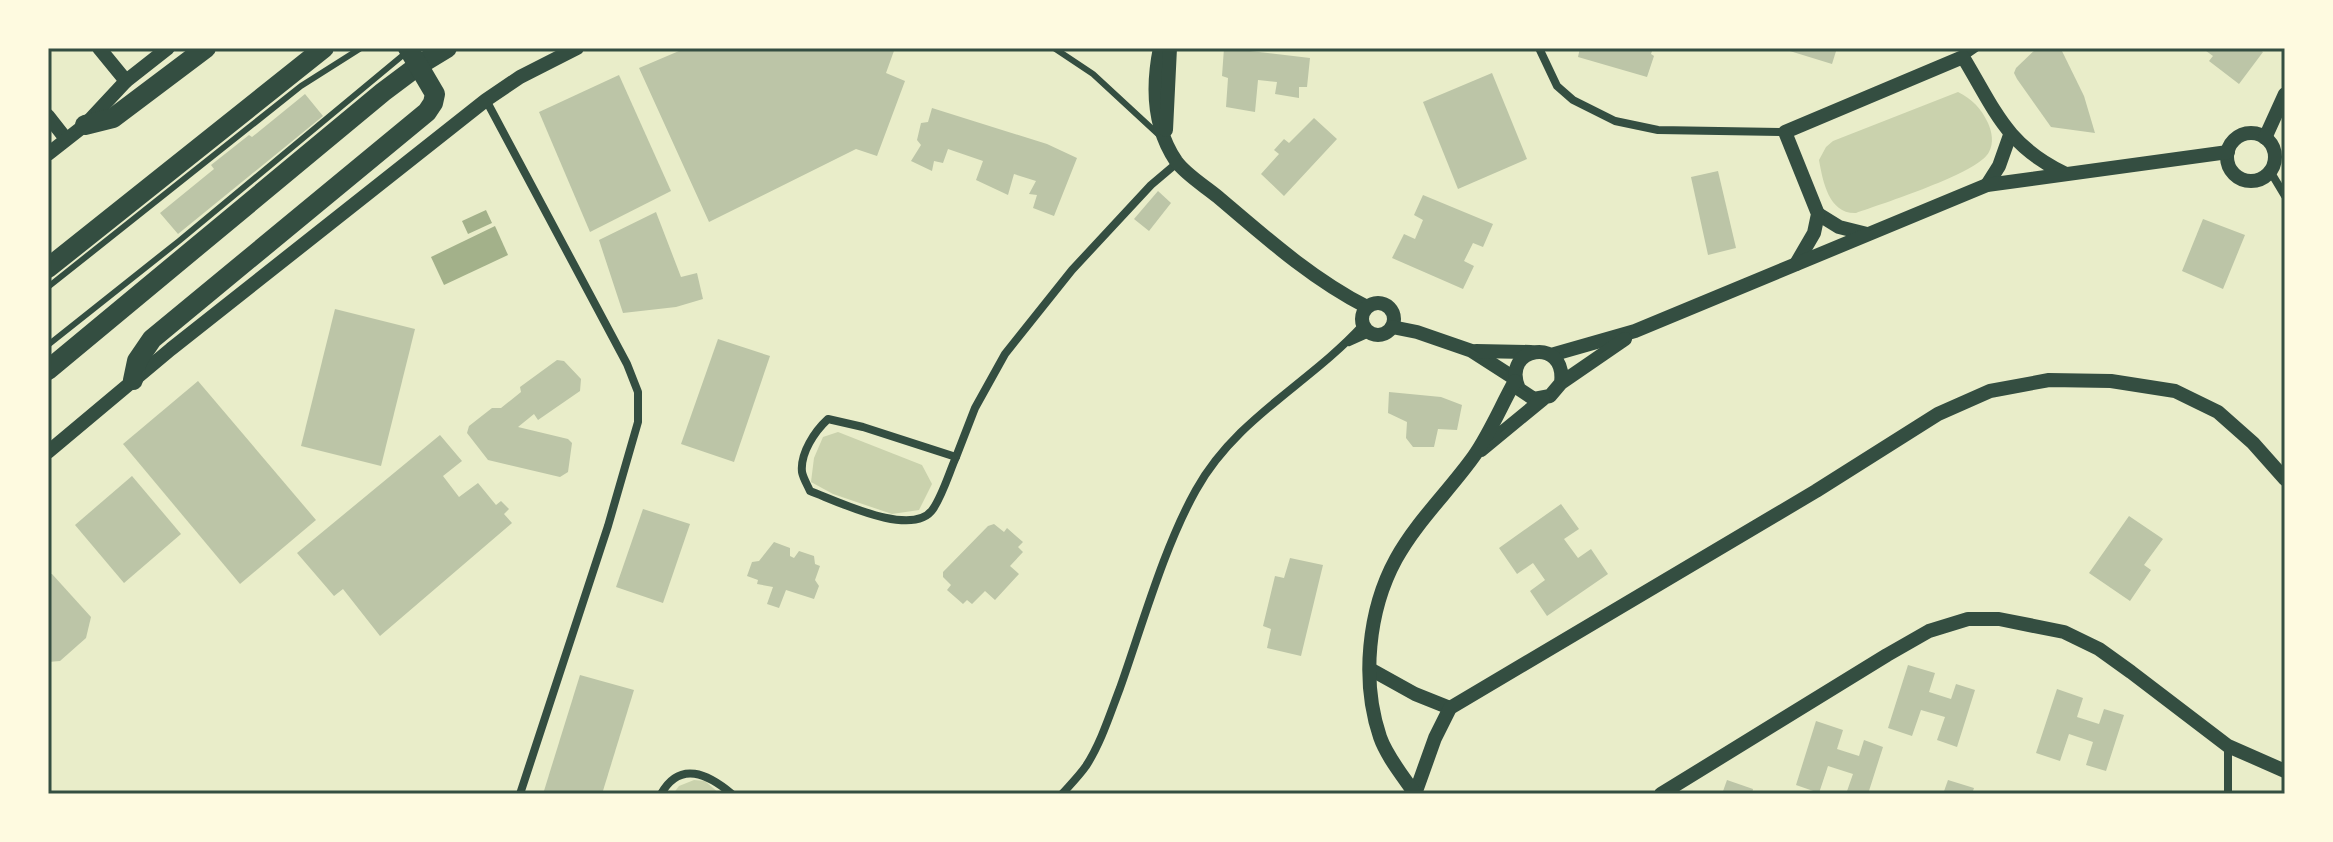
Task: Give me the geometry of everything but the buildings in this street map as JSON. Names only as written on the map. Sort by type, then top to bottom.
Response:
[{"type":"main road","points":[[85,125],[113,118],[206,48]]},
{"type":"main road","points":[[48,268],[324,48]]},
{"type":"main road","points":[[48,370],[412,53],[447,48]]},
{"type":"main road","points":[[133,380],[137,361],[152,339],[427,112],[435,94],[412,53]]},
{"type":"street","points":[[99,48],[126,81]]},
{"type":"street","points":[[48,154],[85,125],[126,81],[168,48]]},
{"type":"street","points":[[48,452],[133,380],[486,100],[520,77],[577,48]]},
{"type":"street","points":[[1062,794],[1086,766],[1108,721],[1175,536],[1196,490],[1221,452],[1259,413],[1345,344],[1365,320],[1375,303],[1384,304],[1391,310],[1393,323],[1386,333],[1378,335],[1365,320],[1344,295],[1298,263],[1177,163],[1157,118],[1154,78],[1160,48]]},
{"type":"street","points":[[1166,142],[1170,48]]},
{"type":"street","points":[[1539,48],[1557,86],[1573,100],[1615,121],[1658,130],[1785,132],[1963,57],[1976,48]]},
{"type":"street","points":[[1963,57],[2010,135],[2037,160],[2064,174]]},
{"type":"street","points":[[2261,136],[2285,94]]},
{"type":"street","points":[[486,100],[627,364],[638,392],[638,422],[622,479],[520,794]]},
{"type":"street","points":[[48,116],[66,139]]},
{"type":"street","points":[[1785,132],[1818,214],[1814,233],[1795,264]]},
{"type":"street","points":[[1987,185],[1999,166],[2010,135]]},
{"type":"street","points":[[2242,135],[2261,136],[2270,143],[2275,157],[2268,174],[2249,181],[2234,175],[2227,156],[2236,139],[2242,135]]},
{"type":"street","points":[[1415,794],[1381,740],[1372,706],[1370,669],[1378,606],[1397,557],[1474,455],[1515,380],[1517,364],[1528,353],[1543,353],[1635,331],[1987,185],[2198,157],[2227,156]]},
{"type":"street","points":[[956,457],[828,419],[814,431],[802,472],[810,491],[898,521],[922,520],[933,509],[956,457],[975,408],[1005,354],[1072,270],[1151,185],[1177,163]]},
{"type":"street","points":[[2268,174],[2285,196]]},
{"type":"street","points":[[1818,214],[1839,227],[1867,234]]},
{"type":"street","points":[[1393,323],[1472,351],[1515,380],[1525,395],[1543,399]]},
{"type":"street","points":[[1474,455],[1550,396],[1561,383],[1635,331]]},
{"type":"street","points":[[1472,351],[1543,353],[1561,367],[1561,383]]},
{"type":"street","points":[[1415,794],[1435,738],[1450,708],[1816,491],[1938,414],[1990,391],[2049,380],[2111,381],[2175,391],[2218,412],[2253,443],[2285,479]]},
{"type":"street","points":[[1661,794],[1929,631],[1968,619],[1999,619],[2064,632],[2099,649],[2228,746],[2285,771]]},
{"type":"street","points":[[1370,669],[1415,694],[1450,708]]},
{"type":"street","points":[[2228,746],[2228,794]]},
{"type":"street","points":[[661,794],[675,777],[692,773],[710,777],[732,794]]},
{"type":"lane","points":[[48,287],[301,86],[361,48]]},
{"type":"lane","points":[[1054,48],[1093,74],[1166,142]]},
{"type":"lane","points":[[48,345],[412,53]]},
{"type":"shaded area","points":[[1958,92],[1976,104],[1989,126],[1992,145],[1981,160],[1928,187],[1856,213],[1847,212],[1833,202],[1825,187],[1819,160],[1826,147],[1833,141]]},
{"type":"shaded area","points":[[486,210],[492,223],[468,234],[462,221]]},
{"type":"shaded area","points":[[495,226],[508,255],[444,285],[431,257]]},
{"type":"shaded area","points":[[838,432],[922,465],[932,484],[919,510],[892,514],[833,494],[811,482],[814,458],[823,437]]},
{"type":"shaded area","points":[[694,780],[705,781],[720,794],[673,794],[679,786]]}]
